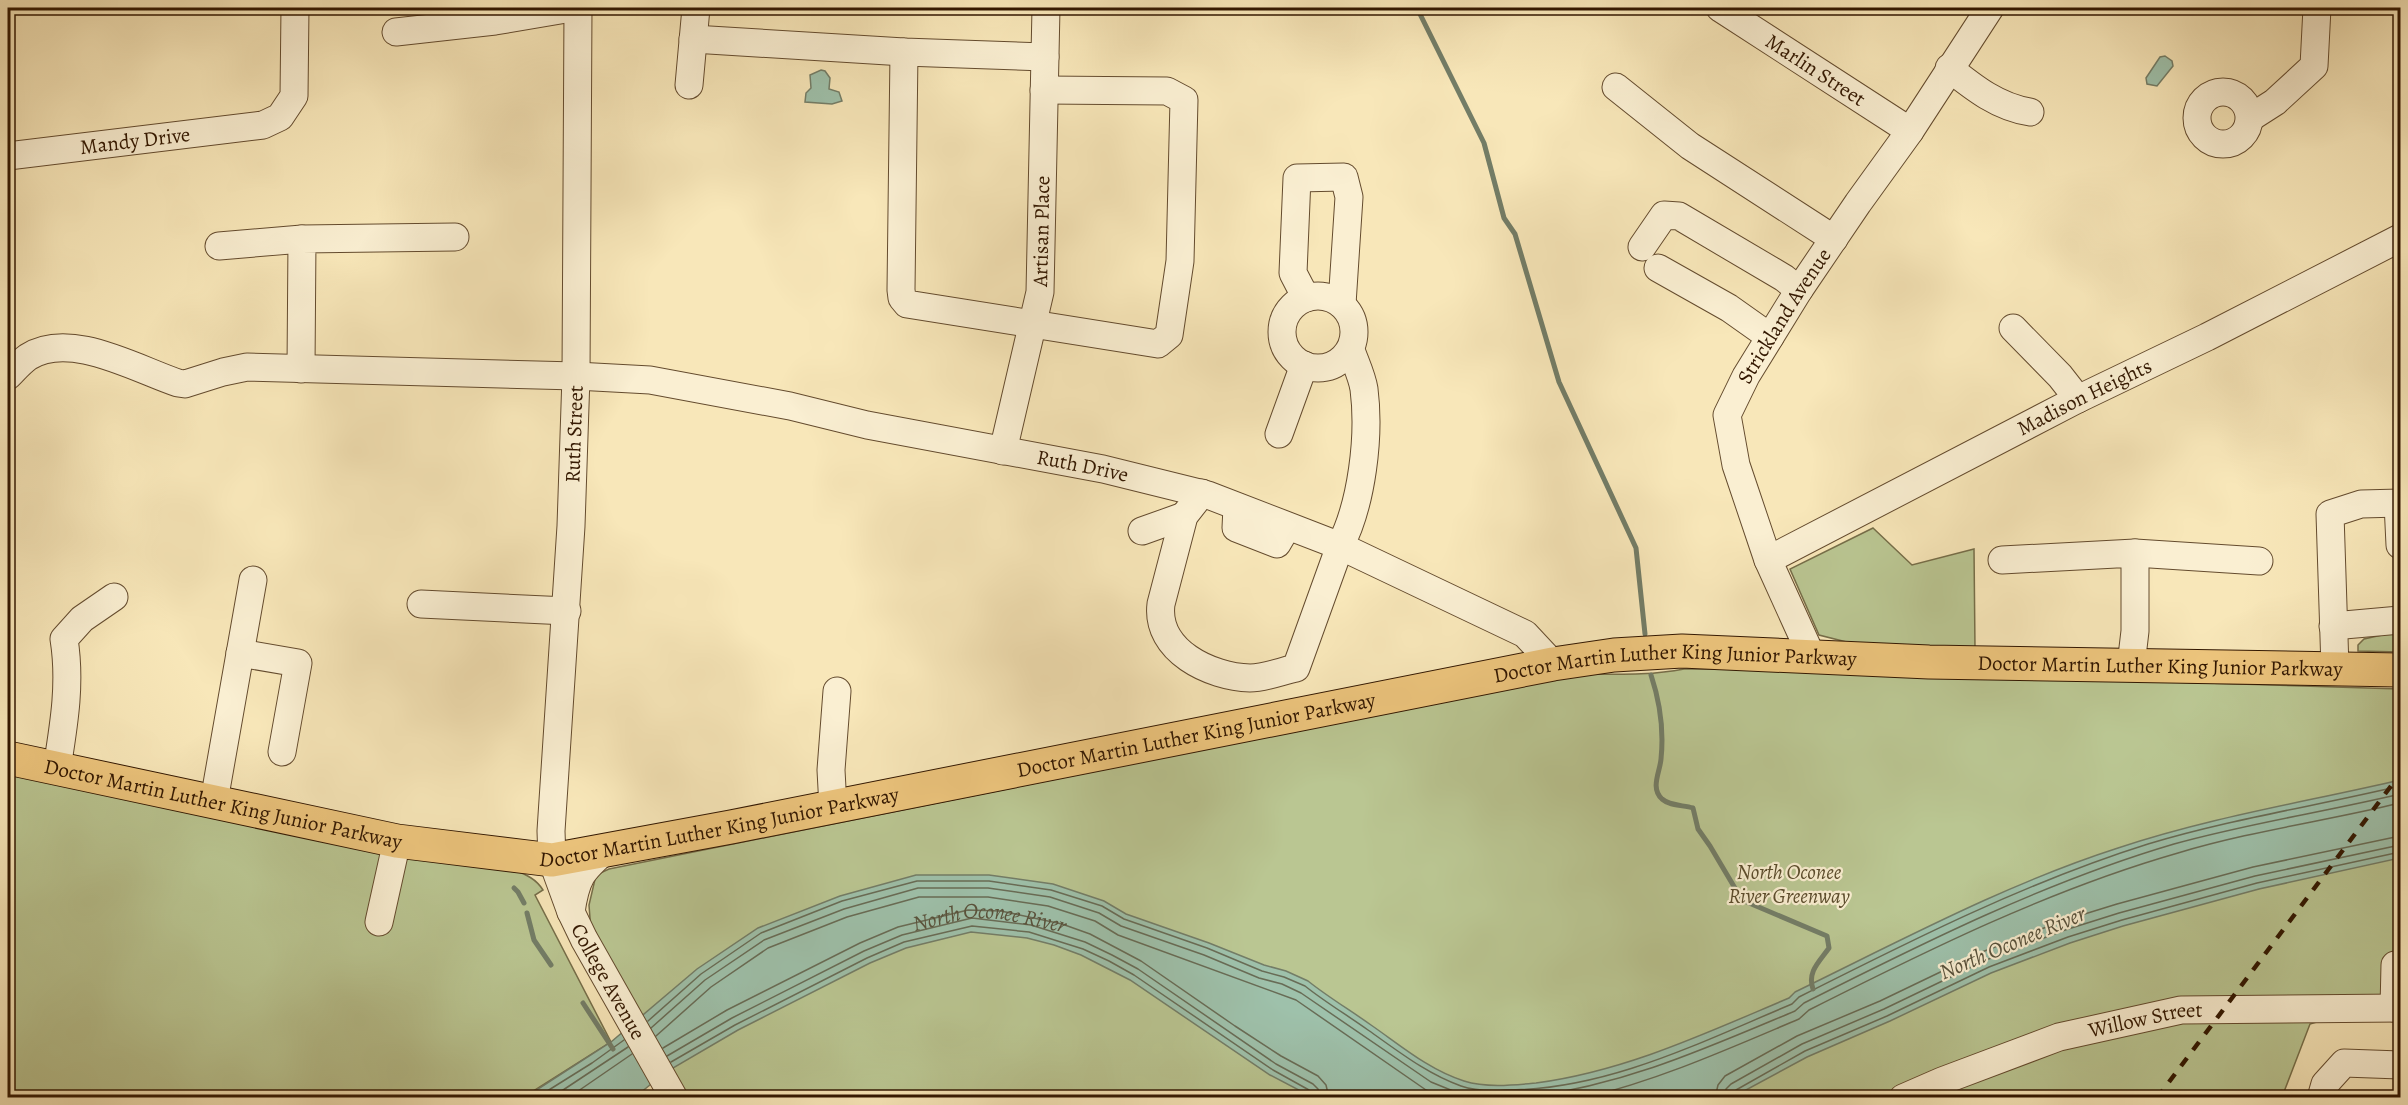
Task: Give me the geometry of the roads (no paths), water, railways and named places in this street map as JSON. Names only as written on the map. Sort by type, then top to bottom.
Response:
[{"type":"main road","name":"Doctor Martin Luther King Junior Parkway","points":[[8,758],[397,842],[552,860],[833,807],[1552,664],[1614,655],[1682,651],[1929,662],[2400,670]]},
{"type":"street","name":"Mandy Drive","points":[[8,156],[263,125],[280,117],[294,96],[295,8]]},
{"type":"street","points":[[396,32],[495,21],[572,8]]},
{"type":"street","name":"Ruth Street","points":[[552,860],[550,831],[567,611],[576,376],[578,8]]},
{"type":"street","points":[[689,85],[696,8]]},
{"type":"street","name":"Artisan Place","points":[[1003,451],[1040,292],[1046,8]]},
{"type":"street","name":"Marlin Street","points":[[1720,8],[1910,131]]},
{"type":"street","name":"Strickland Avenue","points":[[1812,657],[1768,560],[1736,465],[1727,416],[1746,376],[1799,290],[1910,131],[1990,8]]},
{"type":"street","points":[[2250,118],[2275,102],[2314,66],[2317,8]]},
{"type":"street","points":[[693,39],[904,52],[1045,57]]},
{"type":"street","points":[[904,52],[902,298],[908,304],[1158,344],[1169,334],[1180,261],[1184,100],[1167,91],[1044,90]]},
{"type":"street","points":[[1949,68],[1990,98],[2015,110],[2030,112]]},
{"type":"street","points":[[1616,87],[1690,146],[1834,238]]},
{"type":"street","points":[[1306,298],[1293,273],[1297,178],[1344,177],[1348,197],[1342,304]]},
{"type":"street","points":[[1642,247],[1665,215],[1679,216],[1785,278],[1799,290]]},
{"type":"street","points":[[219,246],[302,239],[455,237]]},
{"type":"street","name":"Madison Heights","points":[[1768,560],[2078,399],[2207,337],[2400,238]]},
{"type":"street","points":[[301,369],[302,239]]},
{"type":"street","points":[[1658,268],[1729,308],[1770,337]]},
{"type":"street","points":[[1202,493],[1184,516],[1161,604],[1160,615],[1164,630],[1173,646],[1188,657],[1202,665],[1234,675],[1252,678],[1296,668],[1340,546],[1349,529],[1367,435],[1364,387],[1351,350],[1354,322],[1342,304],[1324,296],[1306,298],[1296,303],[1285,316],[1282,340],[1295,362],[1313,369],[1327,368],[1351,350]]},
{"type":"street","points":[[2013,328],[2061,376],[2078,399]]},
{"type":"street","name":"Ruth Drive","points":[[8,376],[29,357],[59,348],[80,348],[185,384],[248,367],[650,380],[1103,469],[1202,493],[1340,546],[1525,634],[1552,664]]},
{"type":"street","points":[[1279,434],[1304,365]]},
{"type":"street","points":[[2335,668],[2330,514],[2361,504],[2399,503],[2400,545]]},
{"type":"street","points":[[1142,531],[1184,516]]},
{"type":"street","points":[[2131,665],[2135,631],[2135,553]]},
{"type":"street","points":[[2002,560],[2135,553],[2259,561]]},
{"type":"street","points":[[213,801],[253,580]]},
{"type":"street","points":[[57,768],[67,705],[68,665],[64,639],[82,619],[114,597]]},
{"type":"street","points":[[421,604],[567,611]]},
{"type":"street","points":[[2333,627],[2400,620]]},
{"type":"street","points":[[240,653],[298,663],[282,752]]},
{"type":"street","points":[[833,807],[831,770],[837,691]]},
{"type":"street","points":[[379,922],[397,842]]},
{"type":"street","points":[[571,912],[575,888],[581,874],[607,849]]},
{"type":"street","name":"College Avenue","points":[[552,860],[571,912],[584,939],[674,1098]]},
{"type":"street","points":[[2395,965],[2397,1008]]},
{"type":"street","name":"Willow Street","points":[[1903,1098],[1942,1080],[2059,1037],[2181,1010],[2397,1008]]},
{"type":"street","points":[[2321,1098],[2325,1084],[2344,1064],[2400,1065]]},
{"type":"water","points":[[2165,56],[2172,61],[2173,66],[2157,86],[2147,84],[2146,78],[2160,57]]},
{"type":"water","points":[[821,70],[825,71],[830,78],[829,89],[839,92],[842,101],[832,104],[805,102],[806,93],[811,88],[810,75]]},
{"type":"water","name":"North Oconee River","points":[[2400,780],[2400,858],[2259,889],[2070,943],[1991,973],[1807,1057],[1733,1097],[1312,1097],[1270,1075],[1130,980],[1081,955],[1027,938],[971,932],[906,948],[870,963],[738,1030],[666,1072],[635,1097],[524,1098],[611,1042],[697,969],[758,928],[840,896],[916,875],[989,875],[1053,884],[1104,901],[1126,914],[1308,981],[1415,1056],[1451,1076],[1481,1085],[1519,1085],[1602,1070],[1696,1037],[1789,998],[1795,992],[1994,896],[2076,862],[2188,827]]},
{"type":"waterway","points":[[1417,8],[1484,143],[1504,218],[1515,234],[1559,382],[1636,548],[1645,634]]},
{"type":"waterway","points":[[1651,675],[1662,727],[1661,759],[1656,785],[1658,795],[1669,803],[1693,808],[1698,829],[1742,900],[1827,936],[1829,948],[1813,972],[1813,989]]},
{"type":"waterway","points":[[514,888],[524,903]]},
{"type":"waterway","points":[[527,913],[534,940],[551,965]]},
{"type":"waterway","points":[[583,1003],[613,1049]]},
{"type":"railway","points":[[2157,1098],[2400,774]]},
{"type":"park label","name":"North Oconee River Greenway","points":[[1789,884]]}]
